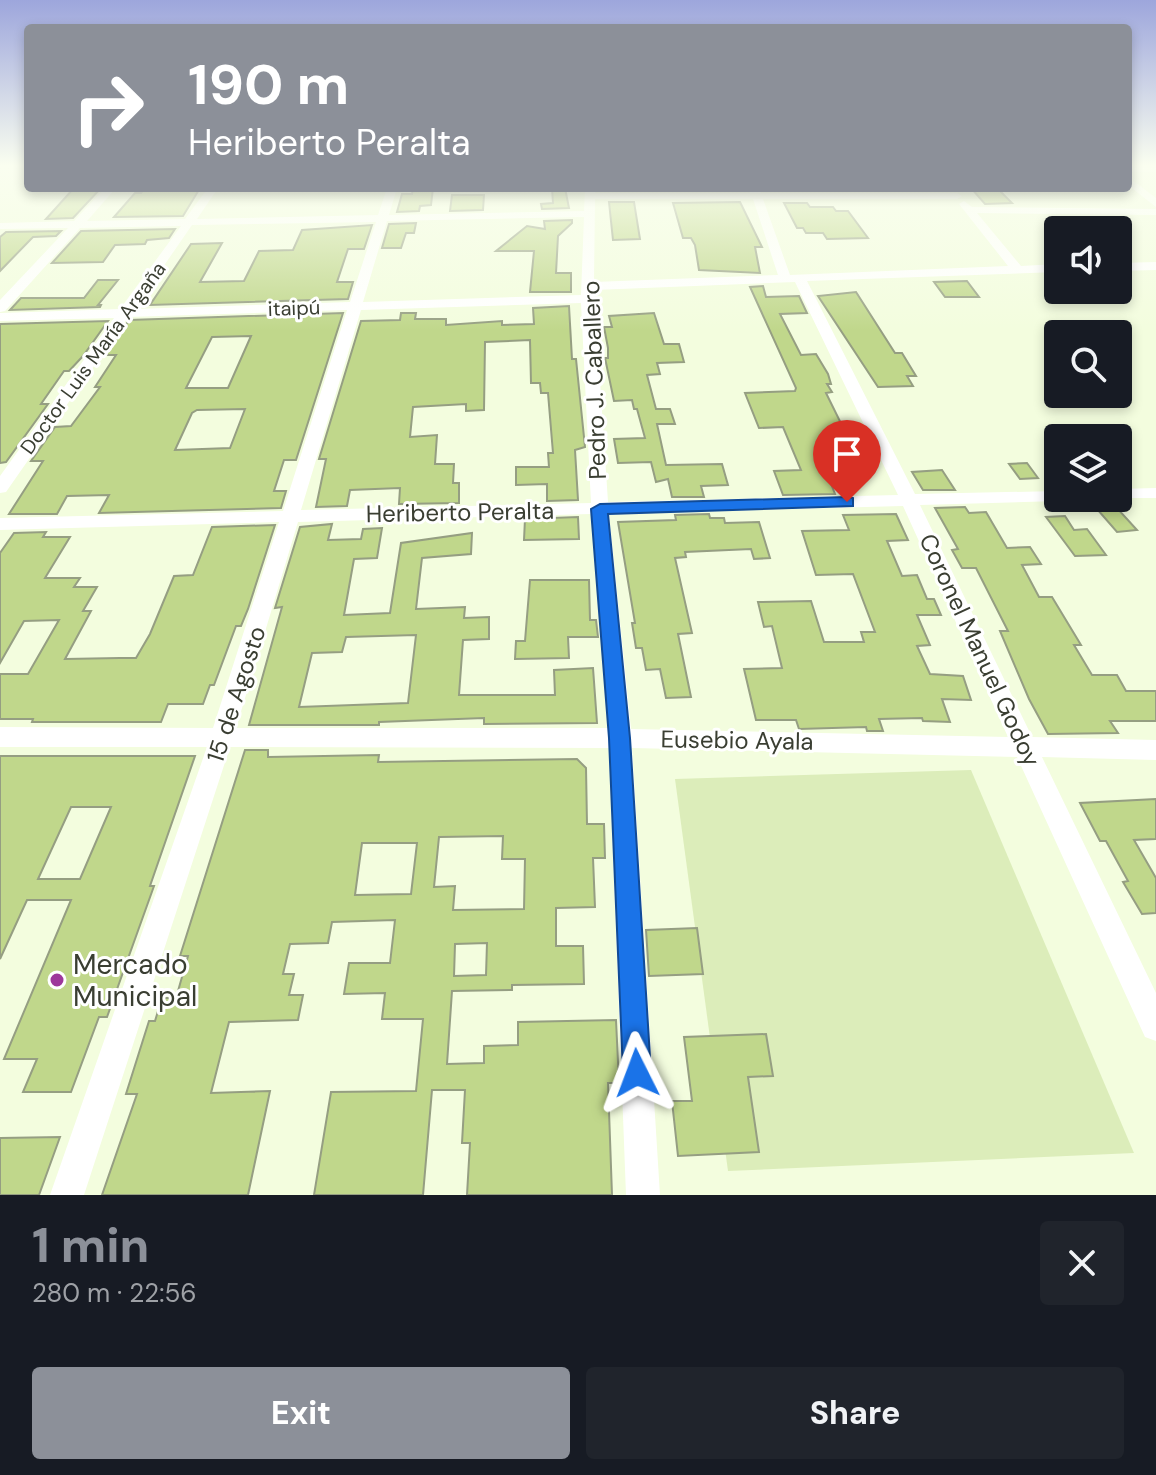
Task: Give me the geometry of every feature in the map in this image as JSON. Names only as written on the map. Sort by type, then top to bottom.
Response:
[{"type":"street","points":[[0,308],[81,220]]},
{"type":"street","points":[[0,226],[237,220]]},
{"type":"street","name":"15 de Agosto","points":[[67,1195],[222,737],[293,516],[380,220]]},
{"type":"street","name":"Pedro J. Caballero","points":[[588,220],[588,292],[600,509],[620,738],[643,1195]]},
{"type":"street","name":"Coronel Manuel Godoy","points":[[767,220],[792,278],[909,500],[1156,1026]]},
{"type":"street","points":[[978,220],[1017,269]]},
{"type":"street","name":"Doctor Luis María Argaña","points":[[0,488],[190,221]]},
{"type":"street","points":[[1132,267],[1156,266]]},
{"type":"street","name":"itaipú","points":[[0,317],[356,306],[792,278],[1044,268]]},
{"type":"street","points":[[1132,494],[1156,493]]},
{"type":"street","name":"Heriberto Peralta","points":[[0,524],[1044,496]]},
{"type":"street","name":"Eusebio Ayala","points":[[0,737],[620,738],[1156,750]]},
{"type":"green space","points":[[971,770],[1134,1153],[728,1171],[675,779]]},
{"type":"building","points":[[572,220],[558,236],[556,273],[571,273],[571,292],[530,292],[534,251],[496,251],[527,226],[545,229],[544,221]]},
{"type":"building","points":[[611,220],[637,220],[640,239],[613,240]]},
{"type":"building","points":[[678,220],[749,220],[762,247],[755,247],[760,273],[699,270],[695,245],[691,238],[683,238]]},
{"type":"building","points":[[793,220],[854,220],[868,238],[827,239],[823,233],[806,233],[803,228],[797,228]]},
{"type":"building","points":[[416,223],[414,233],[406,233],[401,248],[382,248],[389,224]]},
{"type":"building","points":[[372,225],[364,249],[348,249],[337,282],[353,282],[348,299],[150,305],[191,244],[222,243],[200,282],[244,281],[259,251],[293,250],[302,230]]},
{"type":"building","points":[[175,229],[169,238],[147,240],[145,244],[115,245],[103,262],[52,263],[81,231]]},
{"type":"building","points":[[61,231],[56,236],[33,237],[0,271],[0,237],[6,232]]},
{"type":"building","points":[[98,280],[118,280],[98,305],[100,307],[10,310],[21,298],[84,298]]},
{"type":"building","points":[[967,281],[979,297],[945,297],[934,282]]},
{"type":"building","points":[[763,286],[766,297],[799,296],[807,313],[780,314],[801,355],[816,354],[828,374],[831,384],[827,384],[832,392],[826,393],[864,470],[826,471],[835,494],[783,495],[774,471],[801,470],[783,427],[759,428],[745,393],[795,391],[796,388],[750,287]]},
{"type":"building","points":[[856,292],[895,353],[902,353],[916,376],[907,376],[913,386],[878,387],[818,296]]},
{"type":"building","points":[[569,306],[572,359],[576,359],[585,447],[575,450],[578,500],[547,501],[547,484],[516,485],[516,467],[549,467],[548,453],[553,453],[548,393],[541,393],[540,383],[531,383],[530,340],[485,342],[484,410],[466,411],[466,404],[413,407],[410,437],[437,435],[435,464],[454,464],[453,483],[459,483],[459,503],[399,504],[400,488],[350,490],[347,506],[316,507],[326,459],[319,459],[361,321],[400,320],[401,313],[416,313],[415,319],[446,319],[446,325],[502,321],[502,325],[534,324],[533,308]]},
{"type":"building","points":[[343,313],[296,460],[284,460],[274,491],[286,491],[281,508],[99,513],[109,495],[67,496],[57,514],[9,514],[43,461],[31,461],[55,427],[71,426],[100,387],[95,387],[116,355],[105,355],[129,320]],"holes":[[[251,336],[228,388],[186,388],[212,337]],[[245,409],[230,448],[175,450],[192,413],[197,410]]]},
{"type":"building","points":[[654,313],[664,344],[679,344],[684,362],[657,363],[660,374],[647,375],[656,409],[670,409],[675,424],[657,424],[666,465],[722,464],[728,485],[701,486],[704,497],[672,497],[668,479],[656,482],[651,462],[618,463],[614,439],[645,438],[632,400],[614,401],[605,358],[608,358],[608,348],[604,327],[612,327],[609,316]]},
{"type":"building","points":[[108,321],[83,356],[69,371],[64,371],[41,404],[48,404],[6,462],[0,463],[0,324]]},
{"type":"building","points":[[1027,463],[1038,478],[1020,479],[1009,464]]},
{"type":"building","points":[[942,470],[955,490],[923,490],[912,472]]},
{"type":"building","points":[[965,507],[969,513],[986,512],[1007,548],[1030,547],[1041,564],[1022,565],[1039,597],[1052,597],[1081,645],[1074,645],[1092,675],[1117,675],[1126,691],[1156,691],[1156,721],[1110,721],[1118,733],[1048,734],[1029,699],[1000,631],[1008,631],[976,568],[962,568],[952,550],[958,549],[935,508]]},
{"type":"building","points":[[1100,512],[1121,512],[1137,530],[1117,532]]},
{"type":"building","points":[[709,514],[710,518],[724,518],[725,523],[759,522],[770,558],[754,559],[751,549],[685,552],[686,557],[675,558],[692,633],[678,634],[691,697],[666,698],[660,669],[646,670],[642,648],[636,648],[632,623],[635,623],[618,522],[676,520],[675,515]]},
{"type":"building","points":[[896,514],[908,540],[887,541],[902,576],[917,575],[927,599],[934,599],[941,615],[917,615],[930,645],[917,646],[930,674],[963,676],[971,700],[942,699],[950,722],[923,721],[922,718],[879,719],[883,731],[867,731],[866,727],[799,729],[796,720],[756,720],[744,669],[782,668],[772,626],[764,627],[758,602],[811,601],[824,642],[864,642],[861,632],[875,632],[853,574],[816,575],[802,531],[849,530],[843,515]]},
{"type":"building","points":[[1065,516],[1074,530],[1087,529],[1106,555],[1075,556],[1046,517]]},
{"type":"building","points":[[578,517],[579,539],[524,540],[525,519]]},
{"type":"building","points":[[332,524],[328,540],[361,539],[363,529],[382,528],[377,558],[354,559],[344,615],[390,613],[401,543],[472,533],[471,554],[422,558],[416,609],[465,607],[464,618],[489,617],[489,639],[463,640],[459,695],[555,695],[554,670],[593,668],[597,723],[484,724],[484,718],[379,722],[379,725],[249,725],[282,607],[275,608],[300,527]],"holes":[[[416,635],[408,703],[299,707],[312,653],[342,652],[346,637]]]},
{"type":"building","points":[[275,525],[248,609],[241,626],[236,626],[214,685],[210,685],[203,704],[168,704],[161,722],[32,722],[33,719],[0,719],[0,674],[28,674],[59,620],[24,621],[0,663],[0,553],[14,533],[46,532],[43,537],[70,537],[45,578],[80,578],[74,587],[97,587],[83,611],[91,611],[65,659],[136,658],[150,634],[174,576],[193,575],[212,527]]},
{"type":"building","points":[[530,580],[589,580],[590,620],[596,620],[598,637],[568,637],[569,658],[515,659],[516,641],[525,641]]},
{"type":"building","points":[[245,750],[268,750],[268,757],[379,755],[378,762],[577,759],[586,768],[587,824],[604,824],[605,858],[593,858],[595,907],[556,908],[556,946],[583,946],[584,984],[512,985],[512,990],[452,991],[447,1064],[484,1063],[484,1046],[518,1045],[518,1022],[616,1020],[619,1083],[608,1083],[612,1195],[467,1195],[470,1143],[462,1143],[465,1090],[432,1090],[423,1195],[314,1195],[331,1092],[416,1091],[423,1019],[382,1019],[385,993],[344,994],[349,963],[390,963],[395,920],[332,922],[328,943],[290,944],[283,974],[294,974],[289,995],[303,995],[298,1020],[229,1022],[211,1093],[270,1091],[248,1195],[102,1195],[137,1094],[126,1094],[149,1021],[155,1021],[162,998],[176,998],[188,956],[180,956]],"holes":[[[503,836],[502,859],[525,859],[524,909],[453,910],[455,886],[434,887],[439,837]],[[362,843],[417,843],[411,894],[355,895]],[[487,943],[486,975],[454,976],[455,944]]]},
{"type":"building","name":"Mercado Municipal","points":[[0,756],[195,756],[150,886],[154,886],[107,1017],[99,1017],[71,1092],[23,1092],[37,1059],[4,1059],[71,900],[27,900],[0,959]],"holes":[[[71,807],[111,807],[80,879],[38,879]]]},
{"type":"building","points":[[1156,799],[1156,839],[1134,840],[1156,878],[1156,913],[1142,914],[1123,882],[1128,881],[1106,841],[1100,841],[1080,803]]},
{"type":"building","points":[[697,928],[703,974],[649,976],[646,930]]},
{"type":"building","points":[[766,1034],[773,1076],[748,1077],[759,1152],[678,1156],[672,1101],[692,1101],[684,1037]]},
{"type":"building","points":[[60,1137],[39,1195],[0,1195],[0,1138]]},
{"type":"place","name":"Mercado Municipal","points":[[57,980]]},
{"type":"route","points":[[637,1073],[620,738],[600,509],[847,502]]}]
